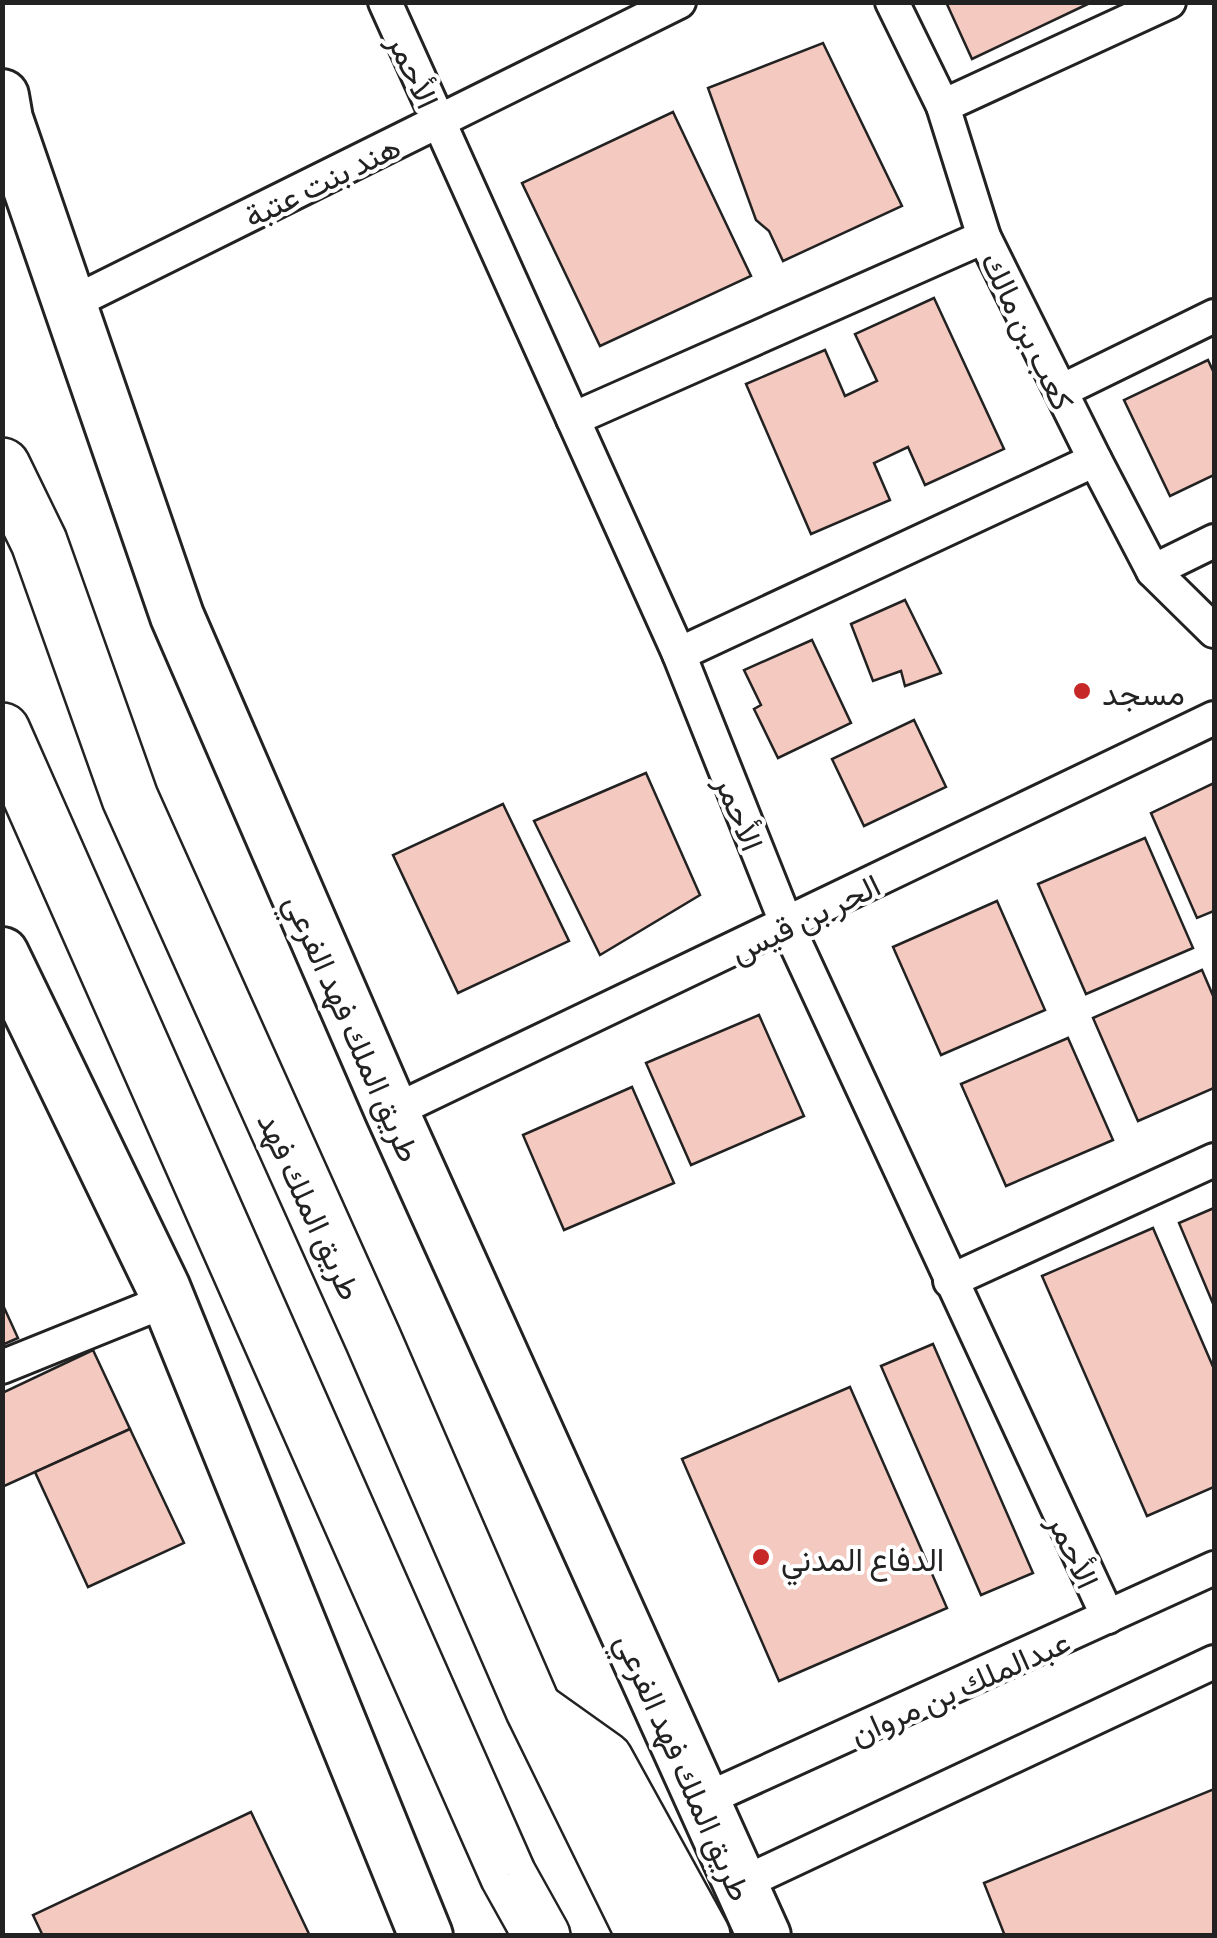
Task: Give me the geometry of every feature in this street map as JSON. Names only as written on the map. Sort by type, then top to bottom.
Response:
[{"type":"highway","points":[[2,428],[39,542]]},
{"type":"highway","name":"طريق الملك فهد","points":[[2,466],[39,542],[130,798],[381,1356],[534,1710],[645,1936]]},
{"type":"highway","points":[[2,731],[508,1875],[542,1936]]},
{"type":"highway","points":[[534,1710],[605,1760],[702,1936]]},
{"type":"highway","points":[[508,1875],[520,1936]]},
{"type":"main road","name":"طريق الملك فهد الفرعي","points":[[2,96],[6,119],[177,616],[392,1112],[764,1936]]},
{"type":"main road","points":[[2,954],[168,1300],[426,1936]]},
{"type":"street","name":"الأحمر","points":[[385,2],[679,654],[787,925],[1108,1617]]},
{"type":"street","name":"هند بنت عتبة","points":[[72,304],[679,2]]},
{"type":"street","name":"كعب بن مالك","points":[[892,2],[943,106],[984,237],[1095,460],[1153,571],[1214,631]]},
{"type":"street","points":[[943,106],[1169,2]]},
{"type":"street","points":[[572,418],[984,237]]},
{"type":"street","points":[[1060,391],[1214,316]]},
{"type":"street","points":[[679,654],[1095,460]]},
{"type":"street","points":[[1153,571],[1214,541]]},
{"type":"street","name":"الحر بن قيس","points":[[392,1112],[1214,718]]},
{"type":"street","points":[[950,1281],[1214,1160]]},
{"type":"street","points":[[2,1366],[168,1300]]},
{"type":"street","name":"عبدالملك بن مروان","points":[[702,1802],[1214,1568]]},
{"type":"street","points":[[739,1884],[1214,1662]]},
{"type":"building","points":[[946,2],[1092,2],[972,59]]},
{"type":"building","points":[[823,43],[902,206],[783,261],[769,231],[756,220],[708,88]]},
{"type":"building","points":[[673,112],[751,276],[600,346],[522,183]]},
{"type":"building","points":[[934,298],[1004,449],[925,485],[908,447],[874,463],[890,500],[811,534],[746,384],[825,350],[845,396],[877,381],[855,334]]},
{"type":"building","points":[[1208,360],[1214,373],[1214,475],[1170,496],[1124,400]]},
{"type":"building","points":[[905,600],[941,673],[905,686],[901,671],[873,681],[851,624]]},
{"type":"building","points":[[812,640],[851,723],[778,758],[754,709],[761,705],[744,670]]},
{"type":"building","points":[[914,720],[946,787],[864,826],[832,759]]},
{"type":"building","points":[[646,773],[700,895],[600,955],[534,821]]},
{"type":"building","points":[[1214,783],[1214,911],[1197,918],[1151,813]]},
{"type":"building","points":[[503,804],[569,941],[458,993],[393,855]]},
{"type":"building","points":[[1145,838],[1193,948],[1086,994],[1038,884]]},
{"type":"building","points":[[997,901],[1045,1010],[941,1055],[893,947]]},
{"type":"building","points":[[1202,970],[1214,998],[1214,1088],[1138,1121],[1093,1018]]},
{"type":"building","points":[[759,1015],[804,1116],[691,1165],[646,1063]]},
{"type":"building","points":[[1068,1038],[1113,1140],[1006,1186],[961,1084]]},
{"type":"building","points":[[632,1087],[674,1183],[564,1230],[523,1135]]},
{"type":"building","points":[[1214,1208],[1214,1306],[1179,1223]]},
{"type":"building","points":[[1153,1228],[1214,1369],[1214,1487],[1147,1516],[1042,1276]]},
{"type":"building","points":[[2,1303],[18,1338],[2,1345]]},
{"type":"building","points":[[933,1344],[1033,1573],[981,1595],[881,1366]]},
{"type":"building","points":[[93,1350],[130,1429],[2,1487],[2,1393]]},
{"type":"building","points":[[850,1387],[947,1608],[779,1681],[682,1459]]},
{"type":"building","points":[[130,1429],[184,1543],[88,1587],[35,1472]]},
{"type":"building","points":[[1214,1789],[1214,1936],[1005,1936],[984,1883]]},
{"type":"building","points":[[251,1812],[310,1936],[43,1936],[33,1915]]},
{"type":"place","name":"مسجد","points":[[1082,691]]},
{"type":"place","name":"الدفاع المدني","points":[[761,1557]]}]
